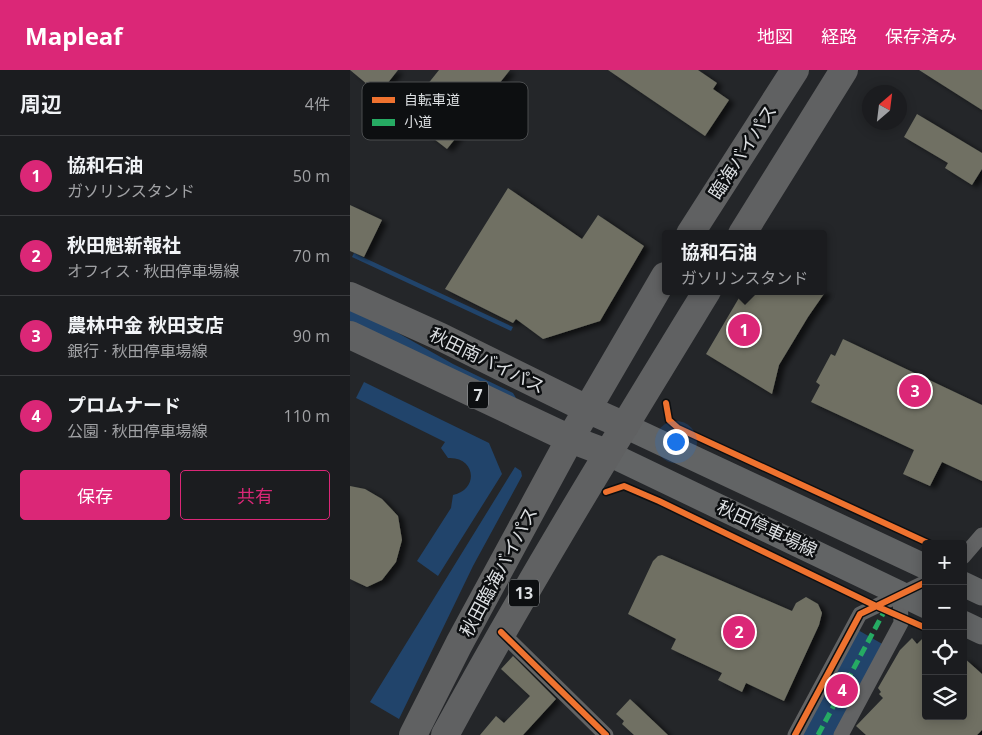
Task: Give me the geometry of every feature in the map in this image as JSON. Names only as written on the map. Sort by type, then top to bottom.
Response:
[{"type":"highway","name":"臨海バイパス","points":[[693,230],[795,70]]},
{"type":"highway","points":[[744,230],[844,70]]},
{"type":"highway","points":[[587,410],[662,281]]},
{"type":"highway","points":[[624,426],[705,295]]},
{"type":"highway","name":"秋田南バイパス","points":[[350,296],[440,337],[587,410],[624,426]]},
{"type":"highway","name":"秋田南バイパス","points":[[350,335],[570,439],[607,453]]},
{"type":"highway","name":"秋田臨海バイパス","points":[[413,735],[459,644],[587,410]]},
{"type":"highway","name":"13","points":[[607,453],[624,426]]},
{"type":"highway","name":"秋田臨海バイパス","points":[[445,735],[501,632],[607,453]]},
{"type":"main road","name":"秋田停車場線","points":[[624,426],[922,565]]},
{"type":"main road","name":"秋田停車場線","points":[[607,453],[922,604]]},
{"type":"main road","points":[[965,585],[982,593]]},
{"type":"main road","points":[[967,626],[982,632]]},
{"type":"street","points":[[967,552],[982,535]]},
{"type":"street","points":[[795,735],[860,614],[922,584]]},
{"type":"street","points":[[841,735],[901,623],[900,594]]},
{"type":"street","points":[[501,632],[606,735]]},
{"type":"shaded area","points":[[354,253],[513,327],[511,331],[352,257]]},
{"type":"shaded area","points":[[350,310],[375,320],[453,364],[513,393],[516,398],[514,402],[350,323]]},
{"type":"shaded area","points":[[364,382],[489,443],[502,474],[438,576],[417,561],[451,508],[453,495],[462,492],[467,486],[471,474],[469,467],[457,459],[448,458],[441,448],[445,442],[356,398]]},
{"type":"shaded area","points":[[515,467],[521,471],[522,476],[473,566],[399,719],[370,702]]},
{"type":"shaded area","points":[[858,630],[884,645],[834,735],[801,735]]},
{"type":"building","points":[[350,70],[398,70],[388,82],[364,82]]},
{"type":"building","points":[[439,70],[510,70],[500,82],[429,82]]},
{"type":"building","points":[[608,70],[698,70],[717,83],[713,89],[729,100],[705,136]]},
{"type":"building","points":[[919,70],[982,70],[982,110]]},
{"type":"building","points":[[917,114],[982,153],[982,169],[972,185],[945,168],[948,163],[904,137]]},
{"type":"building","points":[[435,140],[454,140],[447,149]]},
{"type":"building","points":[[508,188],[582,239],[598,215],[644,246],[600,321],[543,339],[516,319],[513,323],[445,289]]},
{"type":"building","points":[[350,205],[382,220],[364,257],[350,251]]},
{"type":"building","points":[[741,295],[823,295],[779,365],[772,394],[706,354]]},
{"type":"building","points":[[843,339],[982,405],[982,481],[942,462],[930,486],[903,474],[914,450],[811,402],[820,385],[816,382],[831,354],[835,356]]},
{"type":"building","points":[[350,486],[365,489],[382,499],[398,516],[402,540],[396,562],[382,580],[367,587],[350,579]]},
{"type":"building","points":[[662,555],[792,611],[796,603],[806,597],[818,604],[822,613],[819,625],[784,701],[746,683],[742,692],[718,680],[722,673],[671,649],[676,639],[628,614],[653,561]]},
{"type":"building","points":[[912,638],[917,644],[922,639],[922,720],[967,720],[967,661],[982,674],[982,730],[977,735],[866,735],[856,726],[883,698],[879,694],[881,692],[878,688],[900,650]]},
{"type":"building","points":[[513,656],[556,699],[523,735],[480,735],[496,716],[504,723],[530,696],[501,669]]},
{"type":"building","points":[[630,699],[668,735],[634,735],[622,724],[624,721],[616,714]]},
{"type":"marked path","points":[[818,735],[885,610]]},
{"type":"cycle path","points":[[666,403],[669,420],[678,428],[922,540]]},
{"type":"cycle path","points":[[606,492],[624,486],[922,626]]},
{"type":"cycle path","points":[[795,735],[860,614],[922,584]]},
{"type":"cycle path","points":[[501,632],[606,735]]},
{"type":"place","name":"協和石油","points":[[744,330]]},
{"type":"place","name":"農林中金 秋田支店","points":[[915,391]]},
{"type":"place","name":"秋田魁新報社","points":[[739,632]]},
{"type":"place","name":"プロムナード","points":[[842,690]]}]
